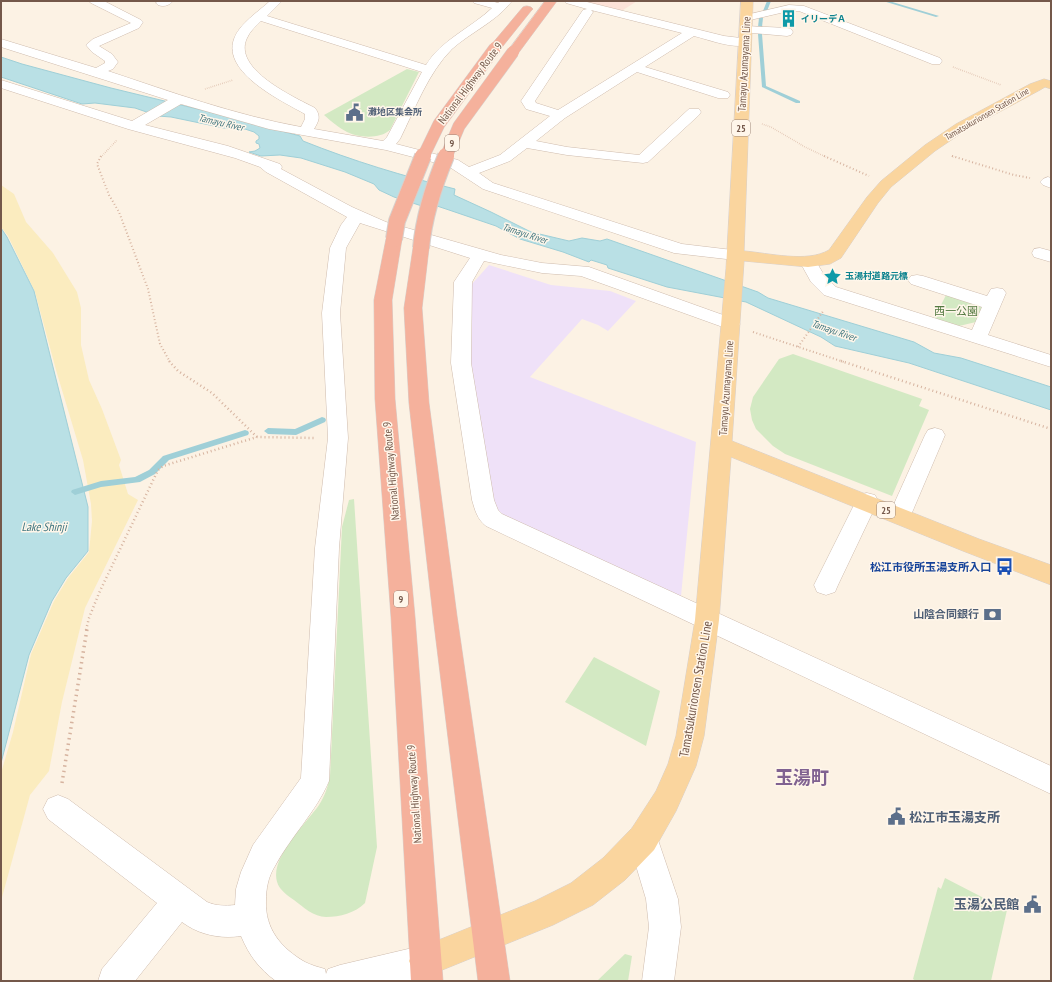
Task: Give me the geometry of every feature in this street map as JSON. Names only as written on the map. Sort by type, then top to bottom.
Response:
[{"type":"highway","name":"National Highway Route 9","points":[[426,971],[403,625],[385,399],[383,300],[397,221],[417,168],[439,124],[495,48],[533,1]]},
{"type":"highway","name":"National Highway Route 9","points":[[494,981],[489,934],[445,616],[419,403],[413,308],[423,228],[438,173],[459,126],[552,1]]},
{"type":"main road","name":"Tamayu Azumayama Line","points":[[747,1],[737,232],[722,444],[971,545],[1051,575]]},
{"type":"main road","name":"Tamatsukurionsen Station Line","points":[[735,262],[808,262],[824,260],[835,254],[872,200],[886,184],[930,148],[961,127],[1024,93],[1049,82]]},
{"type":"main road","name":"Tamatsukurionsen Station Line","points":[[426,971],[489,934],[542,914],[582,894],[614,869],[643,839],[666,801],[682,766],[690,736],[707,620],[722,444]]},
{"type":"street","points":[[96,1],[137,22],[135,26],[92,45],[94,49],[108,56],[112,62],[109,66],[98,72]]},
{"type":"street","points":[[276,1],[242,35],[238,44],[238,50],[243,64],[265,86],[310,110],[313,114],[313,118],[305,131]]},
{"type":"street","points":[[478,1],[503,4]]},
{"type":"street","points":[[570,1],[724,40],[789,8],[800,8],[936,60]]},
{"type":"street","points":[[386,146],[393,139],[435,60],[450,45],[486,20],[503,4]]},
{"type":"street","points":[[560,115],[531,106],[528,101],[587,12]]},
{"type":"street","points":[[260,17],[429,70]]},
{"type":"street","points":[[746,30],[787,32]]},
{"type":"street","points":[[468,173],[498,161],[560,115],[692,32]]},
{"type":"street","points":[[1,43],[98,72],[176,101],[269,125],[386,146],[453,164],[488,186],[680,249],[735,262]]},
{"type":"street","points":[[636,68],[723,95]]},
{"type":"street","points":[[1,84],[54,102],[188,139],[270,165],[271,169],[357,216],[382,225],[480,255],[528,266],[562,271],[583,271],[731,320]]},
{"type":"street","points":[[135,125],[176,101]]},
{"type":"street","points":[[524,143],[567,151],[633,159],[644,158],[694,112]]},
{"type":"street","points":[[313,981],[292,973],[276,961],[260,943],[250,919],[249,897],[253,874],[264,854],[307,796],[315,781],[327,548],[338,438],[331,313],[338,248],[349,225],[357,216]]},
{"type":"street","points":[[480,255],[463,282],[461,363],[483,500],[488,515],[501,523],[707,620],[1051,780]]},
{"type":"street","points":[[808,262],[815,277],[830,291],[1051,361]]},
{"type":"street","points":[[918,280],[995,299],[977,338]]},
{"type":"street","points":[[900,515],[935,435]]},
{"type":"street","points":[[826,585],[867,502]]},
{"type":"street","points":[[58,810],[196,913],[212,921],[224,922],[250,919]]},
{"type":"street","points":[[643,839],[662,899],[665,927],[658,981]]},
{"type":"street","points":[[114,981],[180,900]]},
{"type":"street","points":[[340,981],[426,971]]},
{"type":"path","points":[[936,60],[1024,93]]},
{"type":"path","points":[[176,101],[222,83],[252,74]]},
{"type":"path","points":[[761,124],[771,127],[811,150],[886,184]]},
{"type":"path","points":[[135,125],[104,152],[97,164],[109,195],[119,212],[148,289],[160,344],[166,358],[178,371],[212,393],[257,437]]},
{"type":"path","points":[[930,148],[1014,175],[1049,182]]},
{"type":"path","points":[[798,347],[824,308]]},
{"type":"path","points":[[731,320],[798,347],[839,358],[1051,428]]},
{"type":"path","points":[[58,810],[83,645],[89,618],[99,593],[158,470],[163,466],[257,437],[338,438]]},
{"type":"shaded area","points":[[582,1],[637,1],[620,12]]},
{"type":"shaded area","points":[[489,265],[551,285],[610,291],[636,301],[608,331],[598,325],[582,319],[530,377],[696,442],[681,596],[492,513],[467,359],[463,294]]},
{"type":"green space","points":[[407,69],[419,72],[390,130],[386,133],[369,137],[352,134],[335,124],[324,115]]},
{"type":"green space","name":"西一公園","points":[[947,293],[979,303],[982,307],[976,322],[959,326],[934,319]]},
{"type":"green space","points":[[793,354],[922,399],[919,406],[929,410],[892,496],[785,454],[773,446],[756,429],[752,420],[750,409],[753,397],[779,359]]},
{"type":"green space","points":[[354,499],[377,847],[365,903],[347,914],[322,917],[305,908],[283,892],[276,878],[277,867],[281,856],[296,833],[321,802],[330,776],[342,527],[349,500]]},
{"type":"green space","points":[[594,657],[660,691],[646,746],[565,702]]},
{"type":"green space","points":[[945,878],[1007,910],[991,981],[916,981],[913,979],[938,887],[941,889]]},
{"type":"green space","points":[[625,954],[632,956],[628,981],[597,981]]},
{"type":"sand","points":[[1,185],[14,194],[26,222],[53,253],[77,292],[81,308],[81,345],[89,380],[102,409],[121,460],[119,465],[128,494],[138,500],[85,608],[62,702],[49,771],[30,795],[1,901],[1,773],[13,732],[31,654],[54,601],[68,578],[89,552],[92,521],[91,504],[83,460],[56,370],[35,292],[8,236],[1,227]]},
{"type":"water","name":"Tamayu River","points":[[1,57],[111,88],[300,136],[303,141],[359,162],[455,189],[454,195],[531,232],[569,241],[582,238],[600,241],[607,239],[758,292],[768,298],[914,342],[934,353],[961,358],[1051,387],[1051,410],[909,363],[835,346],[821,337],[746,302],[667,287],[608,268],[607,265],[591,260],[589,262],[563,252],[520,239],[496,226],[434,205],[425,207],[394,197],[379,190],[374,184],[345,172],[301,158],[280,155],[261,156],[249,152],[260,148],[259,144],[256,143],[259,136],[254,132],[245,129],[224,128],[171,117],[158,116],[135,108],[95,103],[82,104],[1,77]]},
{"type":"water","name":"Lake Shinji","points":[[1,228],[34,291],[88,507],[88,551],[66,578],[52,601],[29,655],[1,763]]},
{"type":"waterway","points":[[765,11],[769,1]]},
{"type":"waterway","points":[[885,1],[937,16]]},
{"type":"waterway","points":[[760,27],[761,18]]},
{"type":"waterway","points":[[760,34],[764,87],[798,102]]},
{"type":"waterway","points":[[268,431],[296,432],[322,420]]},
{"type":"waterway","points":[[75,492],[101,484],[137,480],[152,472],[166,458],[245,433]]},
{"type":"place","name":"イリーデＡ","points":[[788,19]]},
{"type":"place","name":"灘地区集会所","points":[[355,112]]},
{"type":"place","name":"玉湯村道路元標","points":[[832,276]]},
{"type":"place","name":"松江市役所玉湯支所入口","points":[[1004,567]]},
{"type":"place","name":"山陰合同銀行","points":[[992,614]]},
{"type":"place","name":"松江市玉湯支所","points":[[896,817]]},
{"type":"place","name":"玉湯公民館","points":[[1032,904]]},
{"type":"district","name":"玉湯町","points":[[802,778]]}]
